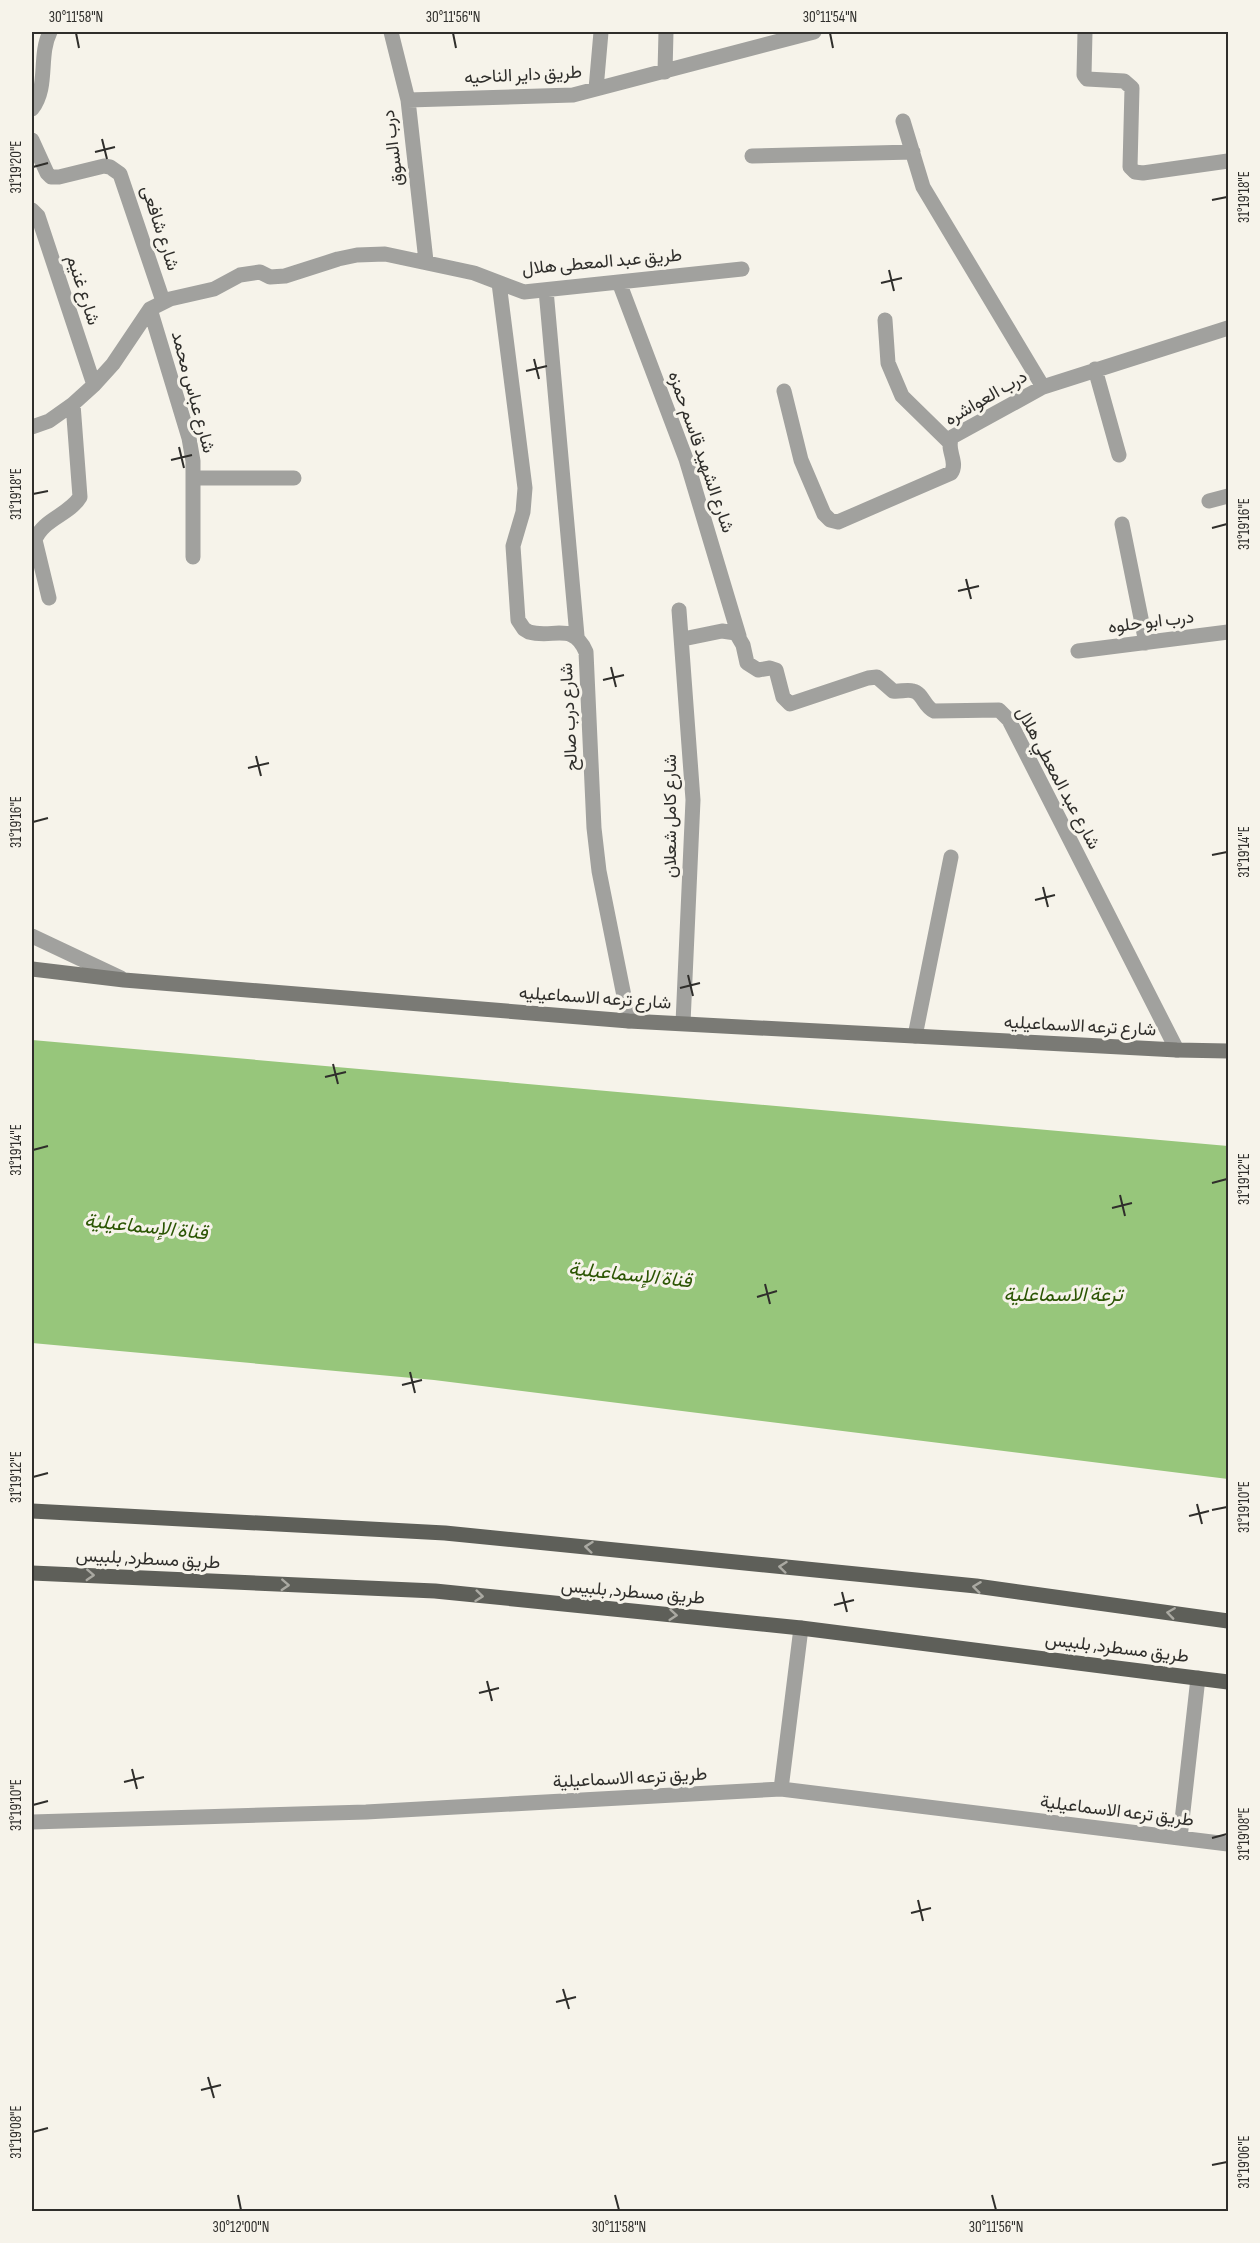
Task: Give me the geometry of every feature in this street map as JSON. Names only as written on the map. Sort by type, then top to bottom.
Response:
[{"type":"main road","name":"شارع ترعه الاسماعيليه","points":[[32,969],[124,980],[629,1021],[1228,1051]]},
{"type":"main road","points":[[32,1512],[445,1533],[976,1586],[1228,1621]]},
{"type":"main road","name":"طريق مسطرد, بلبيس","points":[[32,1573],[435,1592],[801,1628],[1228,1682]]},
{"type":"street","points":[[32,109],[38,102],[43,84],[43,67],[50,32]]},
{"type":"street","name":"درب السوق","points":[[391,32],[408,100],[426,261]]},
{"type":"street","points":[[596,89],[601,32]]},
{"type":"street","points":[[665,72],[666,32]]},
{"type":"street","name":"طريق داير الناحيه","points":[[408,100],[573,95],[814,32]]},
{"type":"street","points":[[1085,32],[1084,75],[1086,79],[1124,81],[1132,88],[1130,167],[1135,172],[1143,173],[1228,161]]},
{"type":"street","points":[[903,121],[923,187],[1043,387]]},
{"type":"street","name":"شارع شافعى","points":[[32,140],[51,177],[104,166],[120,174],[156,305]]},
{"type":"street","points":[[752,156],[913,152]]},
{"type":"street","name":"شارع غنيم","points":[[32,210],[38,216],[94,385]]},
{"type":"street","name":"طريق عبد المعطى هلال","points":[[156,305],[214,289],[240,275],[260,272],[270,277],[285,276],[329,261],[357,255],[385,254],[426,261],[474,273],[524,292],[742,269]]},
{"type":"street","name":"شارع الشهيد قاسم حمزه","points":[[619,282],[686,459],[740,636]]},
{"type":"street","name":"شارع درب صالح","points":[[499,283],[525,488],[520,527],[513,546],[518,620],[529,632],[566,632],[577,636],[586,652],[598,871],[629,1021]]},
{"type":"street","points":[[546,290],[577,636]]},
{"type":"street","points":[[32,428],[49,421],[94,385],[113,364],[156,305]]},
{"type":"street","name":"شارع عباس محمد","points":[[156,305],[189,438],[194,478],[193,558]]},
{"type":"street","points":[[885,320],[888,363],[902,396],[949,442]]},
{"type":"street","name":"درب العواشره","points":[[784,391],[801,460],[824,514],[834,522],[838,522],[951,473],[954,467],[949,442],[953,436],[1043,387],[1228,328]]},
{"type":"street","points":[[1095,369],[1119,455]]},
{"type":"street","points":[[49,598],[35,540],[42,527],[81,497],[73,404]]},
{"type":"street","points":[[194,478],[294,478]]},
{"type":"street","points":[[1209,501],[1228,496]]},
{"type":"street","points":[[1122,524],[1146,642]]},
{"type":"street","name":"شارع كامل شعلان","points":[[679,610],[683,639],[693,800],[683,1023]]},
{"type":"street","points":[[683,639],[726,630],[740,636]]},
{"type":"street","name":"درب ابو حلوه","points":[[1078,651],[1228,632]]},
{"type":"street","name":"شارع عبد المعطي هلال","points":[[740,636],[747,663],[758,670],[770,668],[776,670],[783,697],[790,704],[877,677],[893,691],[912,690],[918,693],[929,709],[934,711],[999,710],[1009,720],[1177,1050]]},
{"type":"street","points":[[915,1036],[951,857]]},
{"type":"street","points":[[32,936],[124,980]]},
{"type":"street","points":[[781,1789],[801,1628]]},
{"type":"street","points":[[1180,1838],[1198,1678]]},
{"type":"street","name":"طريق ترعه الاسماعيلية","points":[[32,1822],[366,1812],[781,1789],[1228,1844]]},
{"type":"water","name":"ترعة الاسماعلية","points":[[32,1040],[1228,1146],[1228,1479],[434,1380],[32,1343]]},
{"type":"water label","name":"قناة الإسماعيلية","points":[[146,1227]]},
{"type":"water label","name":"قناة الإسماعيلية","points":[[630,1275]]}]
